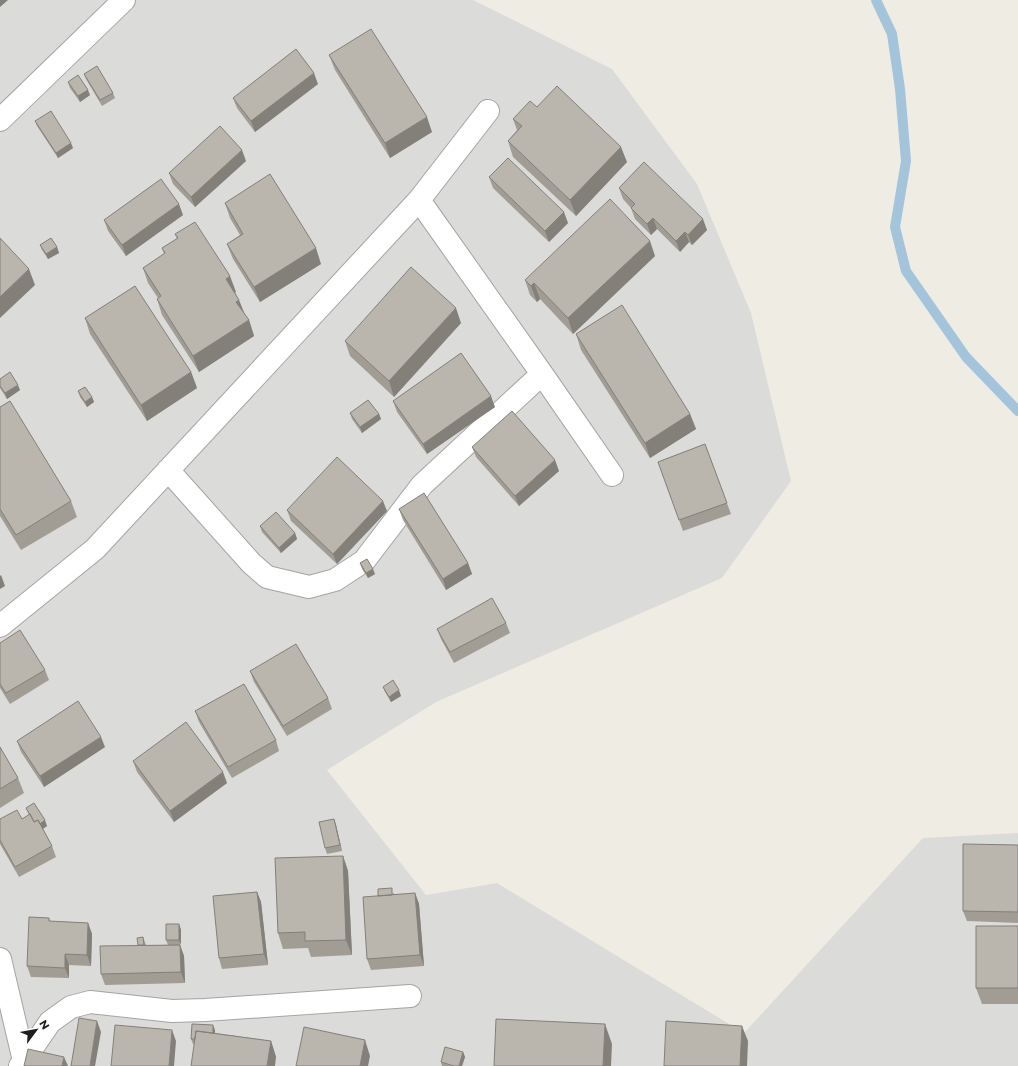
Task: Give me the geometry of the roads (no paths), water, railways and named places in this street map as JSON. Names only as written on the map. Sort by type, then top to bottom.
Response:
[{"type":"street","points":[[0,120],[124,0]]},
{"type":"street","points":[[0,626],[94,549],[419,200],[488,111]]},
{"type":"street","points":[[419,200],[612,475]]},
{"type":"street","points":[[168,470],[251,563],[267,577],[309,587],[335,580],[364,561],[422,484],[542,374]]},
{"type":"street","points":[[0,959],[22,1063]]},
{"type":"street","points":[[22,1063],[50,1022],[71,1007],[90,1002],[172,1011],[213,1010],[410,996]]},
{"type":"waterway","points":[[876,0],[892,34],[900,89],[906,161],[895,227],[906,271],[966,357],[1018,411]]}]
